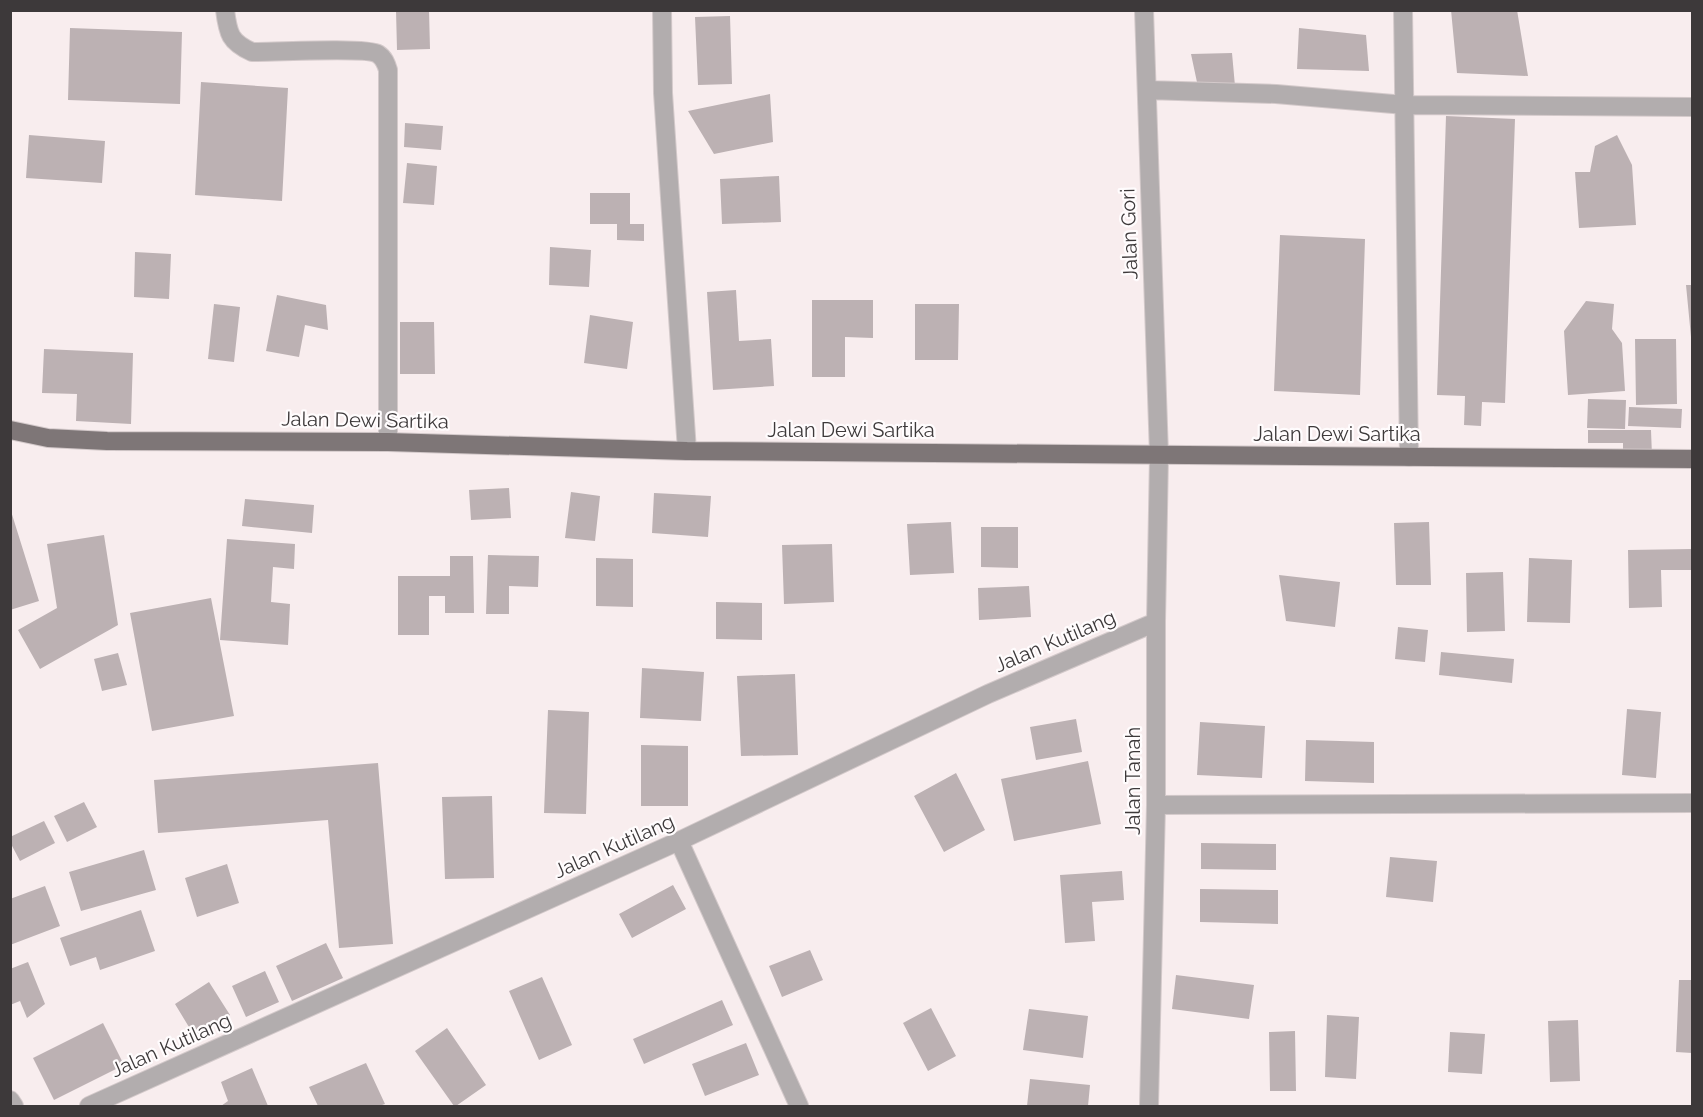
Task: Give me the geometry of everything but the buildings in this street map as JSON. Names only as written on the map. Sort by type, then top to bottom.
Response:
[{"type":"main road","name":"Jalan Dewi Sartika","points":[[10,430],[48,438],[107,441],[388,442],[687,451],[1692,459]]},
{"type":"street","points":[[225,10],[228,29],[236,45],[252,52],[356,51],[377,53],[385,60],[388,70],[388,442]]},
{"type":"street","points":[[662,10],[663,93],[687,451]]},
{"type":"street","name":"Jalan Gori","points":[[1144,10],[1159,455]]},
{"type":"street","points":[[1403,10],[1409,457]]},
{"type":"street","points":[[1148,90],[1276,94],[1405,105],[1692,107]]},
{"type":"street","name":"Jalan Tanah","points":[[1149,1107],[1156,805],[1159,455]]},
{"type":"street","name":"Jalan Kutilang","points":[[88,1107],[679,841],[988,694],[1156,622]]},
{"type":"street","points":[[1156,805],[1692,803]]},
{"type":"street","points":[[679,841],[799,1107]]},
{"type":"street","points":[[10,1100],[14,1107]]}]
